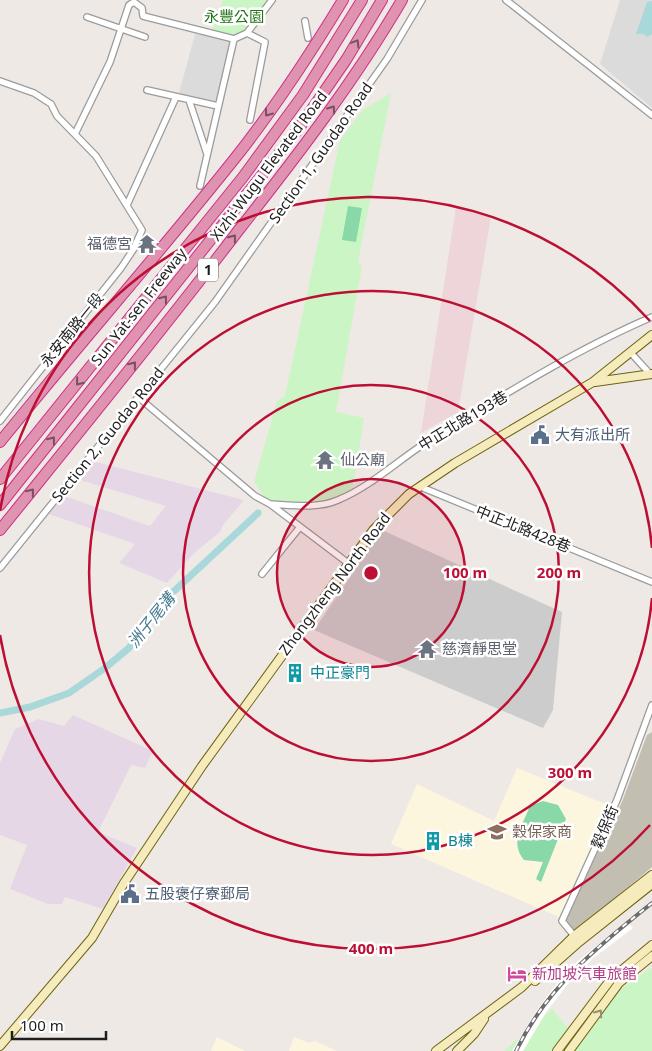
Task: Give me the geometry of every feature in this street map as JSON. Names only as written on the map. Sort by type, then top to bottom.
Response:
[{"type":"highway","points":[[0,442],[233,161],[304,63],[343,0]]},
{"type":"highway","name":"Sun Yat-sen Freeway","points":[[0,479],[243,177],[304,95],[362,0]]},
{"type":"highway","name":"Sun Yat-sen Freeway","points":[[0,505],[297,131],[346,60],[382,0]]},
{"type":"highway","name":"Xizhi-Wugu Elevated Road","points":[[0,530],[184,301],[322,124],[371,53],[402,0]]},
{"type":"main road","name":"Zhongzheng North Road","points":[[0,1046],[92,938],[134,867],[228,728],[348,563],[392,509],[455,463],[593,382],[652,335]]},
{"type":"main road","points":[[593,382],[651,375]]},
{"type":"main road","points":[[436,1051],[522,988],[652,875]]},
{"type":"main road","points":[[577,939],[652,884]]},
{"type":"main road","points":[[557,1051],[610,979],[652,946]]},
{"type":"main road","points":[[569,1051],[619,983],[652,956]]},
{"type":"main road","points":[[457,1051],[474,1034],[488,1013]]},
{"type":"street","points":[[75,134],[110,62],[129,5],[134,2],[142,8],[144,16],[234,39],[247,33],[272,0]]},
{"type":"street","name":"Section 1, Guodao Road","points":[[215,302],[387,60],[422,0]]},
{"type":"street","points":[[506,0],[652,115]]},
{"type":"street","points":[[87,17],[120,30],[145,37]]},
{"type":"street","points":[[305,21],[308,38]]},
{"type":"street","points":[[247,33],[265,42],[250,120]]},
{"type":"street","points":[[200,186],[234,39]]},
{"type":"street","points":[[0,80],[34,93],[51,104],[57,116],[96,156],[127,204]]},
{"type":"street","points":[[147,90],[218,106]]},
{"type":"street","points":[[127,204],[176,97]]},
{"type":"street","points":[[189,100],[208,156]]},
{"type":"street","name":"永安南路一段","points":[[0,421],[89,310],[133,250],[142,230],[127,204]]},
{"type":"street","name":"Section 2, Guodao Road","points":[[0,568],[215,302]]},
{"type":"street","name":"中正北路193巷","points":[[270,504],[306,505],[337,501],[360,488],[428,441],[604,337],[652,317]]},
{"type":"street","points":[[631,353],[651,375]]},
{"type":"street","points":[[138,397],[250,492],[270,504],[348,563]]},
{"type":"street","name":"中正北路428巷","points":[[421,487],[652,582]]},
{"type":"street","points":[[262,574],[300,527]]},
{"type":"street","name":"穀保街","points":[[577,939],[562,921],[617,800],[652,705]]},
{"type":"street","points":[[644,725],[652,720]]},
{"type":"shaded area","points":[[620,0],[652,0],[652,108],[600,64]]},
{"type":"shaded area","points":[[195,34],[231,41],[216,105],[178,97]]},
{"type":"shaded area","points":[[456,207],[491,216],[458,412],[421,433]]},
{"type":"shaded area","points":[[92,461],[244,500],[223,525],[220,532],[194,553],[167,583],[119,563],[135,544],[49,514],[64,496],[150,526],[166,506],[77,479]]},
{"type":"shaded area","points":[[382,530],[562,612],[553,710],[543,728],[314,630]]},
{"type":"shaded area","points":[[73,715],[153,751],[145,768],[131,765],[98,832],[137,848],[103,909],[65,897],[62,904],[48,904],[10,889],[27,845],[0,835],[0,763],[15,729],[39,719],[64,726]]},
{"type":"shaded area","points":[[652,732],[652,867],[570,936],[566,917],[622,802],[647,735]]},
{"type":"shaded area","name":"穀保家商","points":[[517,768],[610,806],[559,917],[391,844],[417,784],[494,821]]},
{"type":"shaded area","points":[[217,1037],[245,1051],[211,1051]]},
{"type":"shaded area","points":[[294,1037],[309,1043],[315,1041],[337,1051],[289,1051]]},
{"type":"green space","name":"永豐公園","points":[[223,0],[269,0],[243,33],[231,35],[212,31]]},
{"type":"green space","points":[[391,93],[358,262],[362,266],[336,412],[364,418],[352,493],[317,506],[271,506],[254,482],[277,401],[285,396],[340,140],[363,110]]},
{"type":"green space","points":[[348,206],[362,208],[356,242],[342,240]]},
{"type":"green space","points":[[543,801],[558,805],[566,819],[541,882],[536,879],[543,862],[524,860],[517,840],[530,806]]},
{"type":"green space","points":[[652,967],[652,1051],[504,1051],[552,1009],[567,1027]]},
{"type":"water","points":[[652,1],[652,34],[647,37],[644,34],[636,34],[647,2]]},
{"type":"pier","points":[[627,921],[633,928],[592,959],[568,984],[547,1011],[523,1051],[512,1051],[533,1016],[554,987],[578,961]]},
{"type":"waterway","name":"洲子尾溝","points":[[0,713],[30,707],[69,693],[105,668],[129,648],[158,606],[258,513]]},
{"type":"railway","points":[[516,1051],[529,1028],[558,987],[612,935],[652,903]]},
{"type":"place","name":"福德宮","points":[[147,244]]},
{"type":"place","name":"大有派出所","points":[[540,435]]},
{"type":"place","name":"仙公廟","points":[[325,460]]},
{"type":"place","name":"慈濟靜思堂","points":[[427,649]]},
{"type":"place","name":"中正豪門","points":[[295,673]]},
{"type":"place","name":"穀保家商","points":[[497,832]]},
{"type":"place","name":"B棟","points":[[433,841]]},
{"type":"place","name":"五股褒仔寮郵局","points":[[130,894]]},
{"type":"place","name":"新加坡汽車旅館","points":[[517,974]]}]
